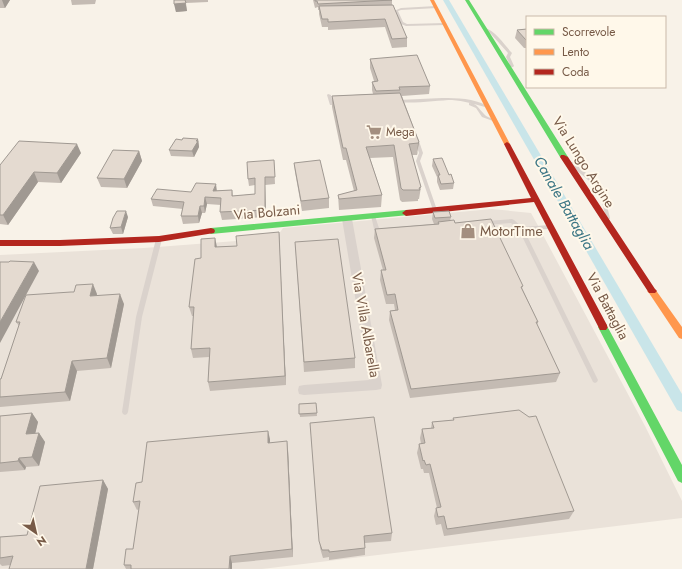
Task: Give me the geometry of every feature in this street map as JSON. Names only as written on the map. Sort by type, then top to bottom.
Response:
[{"type":"street","name":"Via Lungo Argine","points":[[467,0],[562,154],[682,336]]},
{"type":"street","name":"Via Battaglia","points":[[434,4],[682,477]]},
{"type":"street","name":"Via Bolzani","points":[[0,243],[60,243],[159,239],[196,232],[348,219],[530,201],[536,199]]},
{"type":"street","name":"Via Villa Albarella","points":[[304,390],[376,385],[348,219]]},
{"type":"lane","points":[[393,10],[434,4]]},
{"type":"lane","points":[[398,10],[396,11],[402,23],[407,25],[445,24]]},
{"type":"lane","points":[[391,102],[404,103],[448,99],[467,100],[476,98],[482,94]]},
{"type":"lane","points":[[329,95],[331,104],[346,104]]},
{"type":"lane","points":[[448,99],[474,106],[479,109],[483,116],[496,121]]},
{"type":"lane","points":[[467,100],[489,108]]},
{"type":"lane","points":[[414,132],[421,153],[418,160],[435,210]]},
{"type":"lane","points":[[562,154],[596,184],[601,191],[612,230]]},
{"type":"lane","points":[[373,216],[378,233],[385,232]]},
{"type":"lane","points":[[482,224],[512,221],[521,229],[594,380]]},
{"type":"lane","points":[[521,229],[550,227]]},
{"type":"lane","points":[[125,412],[139,317],[159,239]]},
{"type":"shaded area","points":[[492,209],[531,213],[645,426],[682,501],[682,518],[262,569],[0,569],[0,255],[144,248],[276,238],[283,228]]},
{"type":"building","points":[[174,0],[185,0],[186,3],[174,4]]},
{"type":"building","points":[[315,0],[392,0],[318,4]]},
{"type":"building","points":[[393,5],[407,38],[392,39],[385,19],[328,22],[328,19],[322,19],[319,6]]},
{"type":"building","points":[[526,29],[526,40],[517,30]]},
{"type":"building","points":[[417,55],[430,86],[399,87],[400,90],[376,91],[372,82],[378,81],[370,59]]},
{"type":"building","points":[[400,93],[419,142],[409,144],[421,187],[419,188],[420,190],[403,190],[401,188],[394,145],[366,147],[382,195],[339,199],[338,195],[357,190],[346,148],[343,148],[332,96]]},
{"type":"building","points":[[183,138],[198,139],[192,151],[169,150],[176,139],[182,140]]},
{"type":"building","points":[[19,141],[77,144],[57,173],[34,172],[3,215],[0,215],[0,165]]},
{"type":"building","points":[[113,150],[139,151],[124,179],[97,178]]},
{"type":"building","points":[[442,158],[454,183],[441,184],[438,175],[440,175],[433,159]]},
{"type":"building","points":[[274,160],[275,177],[265,177],[265,210],[220,212],[221,198],[205,197],[204,206],[200,206],[198,216],[181,216],[184,202],[151,199],[157,189],[191,192],[196,183],[216,184],[213,191],[232,190],[232,196],[255,194],[255,178],[248,179],[247,162]]},
{"type":"building","points":[[320,160],[329,198],[301,201],[294,163]]},
{"type":"building","points":[[117,211],[126,211],[121,227],[110,228],[113,218]]},
{"type":"building","points":[[449,211],[451,217],[435,218],[433,212]]},
{"type":"building","points":[[491,219],[523,286],[521,287],[560,373],[411,389],[390,311],[398,310],[395,294],[387,295],[381,270],[386,270],[375,229],[439,224],[438,222],[454,220],[455,223]]},
{"type":"building","points":[[279,232],[285,376],[208,382],[210,348],[191,349],[194,307],[189,307],[195,259],[201,258],[201,239],[215,238],[215,247],[237,246],[236,236]]},
{"type":"building","points":[[338,239],[355,358],[304,362],[295,242]]},
{"type":"building","points":[[0,262],[34,262],[0,322]]},
{"type":"building","points":[[93,284],[90,296],[120,294],[107,358],[72,361],[65,392],[0,397],[0,379],[20,322],[16,322],[26,295],[74,292],[76,285]]},
{"type":"building","points":[[316,403],[317,413],[299,414],[299,404]]},
{"type":"building","points":[[519,410],[529,417],[536,416],[574,511],[447,529],[444,516],[438,517],[436,508],[441,507],[430,464],[426,465],[424,460],[423,461],[419,444],[425,443],[422,429],[434,428],[432,422]]},
{"type":"building","points":[[32,413],[26,434],[39,433],[32,457],[19,458],[18,461],[0,463],[0,416]]},
{"type":"building","points":[[374,417],[392,533],[364,536],[365,548],[329,552],[329,550],[322,550],[319,541],[310,423]]},
{"type":"building","points":[[268,431],[268,443],[287,441],[292,549],[230,556],[229,569],[131,569],[131,565],[124,565],[126,549],[133,549],[140,501],[133,502],[136,483],[142,482],[147,442]]},
{"type":"building","points":[[103,480],[86,569],[9,569],[13,556],[0,558],[0,537],[27,535],[40,486]]},
{"type":"waterway","name":"Canale Battaglia","points":[[446,0],[682,406]]},
{"type":"traffic: fast","points":[[467,0],[564,157]]},
{"type":"traffic: fast","points":[[211,231],[406,213]]},
{"type":"traffic: fast","points":[[603,327],[682,477]]},
{"type":"traffic: slow","points":[[432,0],[507,144]]},
{"type":"traffic: slow","points":[[652,291],[682,335]]},
{"type":"traffic: jam","points":[[507,144],[603,327]]},
{"type":"traffic: jam","points":[[564,157],[652,291]]},
{"type":"traffic: jam","points":[[406,213],[530,201],[536,199]]},
{"type":"traffic: jam","points":[[0,243],[60,243],[159,239],[211,231]]},
{"type":"place","name":"Mega","points":[[374,132]]},
{"type":"place","name":"MotorTime","points":[[468,231]]}]
